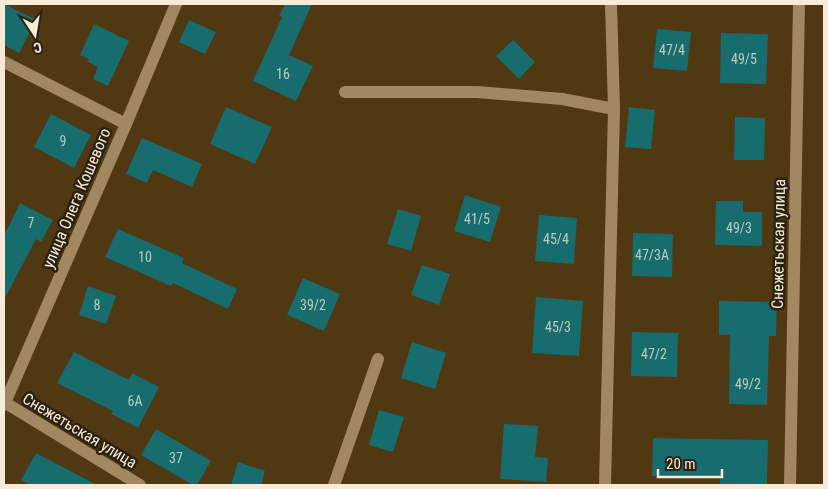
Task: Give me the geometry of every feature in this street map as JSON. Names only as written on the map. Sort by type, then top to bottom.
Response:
[{"type":"street","name":"улица Олега Кошевого","points":[[4,403],[126,124],[176,4]]},
{"type":"street","points":[[605,485],[614,109],[612,4]]},
{"type":"street","name":"Снежетьская улица","points":[[790,485],[799,4]]},
{"type":"street","points":[[4,62],[126,124]]},
{"type":"street","points":[[345,92],[477,92],[562,99],[614,109]]},
{"type":"street","points":[[334,485],[378,359]]},
{"type":"street","name":"Снежетьская улица","points":[[4,403],[140,485]]},
{"type":"building","points":[[4,4],[36,20],[19,53],[4,45]]},
{"type":"building","points":[[285,4],[312,4],[289,55],[313,66],[296,101],[253,81],[282,17],[279,16]]},
{"type":"building","points":[[189,20],[216,32],[205,54],[179,42]]},
{"type":"building","points":[[94,24],[129,41],[108,86],[93,79],[98,67],[88,62],[89,59],[80,55]]},
{"type":"building","points":[[657,29],[691,32],[687,71],[653,68]]},
{"type":"building","points":[[721,33],[768,34],[766,84],[720,83]]},
{"type":"building","points":[[513,40],[535,62],[519,79],[496,56]]},
{"type":"building","points":[[226,107],[272,127],[255,164],[210,144]]},
{"type":"building","points":[[629,107],[655,110],[651,149],[625,147]]},
{"type":"building","points":[[51,114],[91,135],[74,168],[34,147]]},
{"type":"building","points":[[735,117],[765,118],[764,160],[734,160]]},
{"type":"building","points":[[142,138],[202,164],[192,187],[153,170],[147,183],[126,174]]},
{"type":"building","points":[[465,195],[501,207],[490,242],[454,231]]},
{"type":"building","points":[[716,201],[743,201],[743,212],[762,212],[762,246],[715,245]]},
{"type":"building","points":[[20,203],[53,220],[41,242],[36,239],[4,300],[4,236]]},
{"type":"building","points":[[398,209],[421,216],[411,251],[387,244]]},
{"type":"building","points":[[539,215],[577,218],[574,264],[535,261]]},
{"type":"building","points":[[118,229],[184,258],[182,263],[237,289],[228,309],[173,283],[171,286],[105,257]]},
{"type":"building","points":[[633,233],[673,234],[672,277],[632,276]]},
{"type":"building","points":[[422,265],[450,274],[439,305],[411,295]]},
{"type":"building","points":[[303,278],[340,294],[324,331],[287,315]]},
{"type":"building","points":[[88,286],[116,296],[106,324],[79,315]]},
{"type":"building","points":[[536,297],[583,301],[579,356],[532,353]]},
{"type":"building","points":[[719,301],[777,302],[776,336],[769,336],[767,405],[729,404],[730,335],[719,335]]},
{"type":"building","points":[[632,332],[678,333],[677,377],[631,376]]},
{"type":"building","points":[[412,342],[446,353],[435,389],[401,378]]},
{"type":"building","points":[[74,352],[129,380],[132,373],[159,387],[138,428],[111,414],[113,411],[57,383]]},
{"type":"building","points":[[379,410],[404,417],[393,452],[369,445]]},
{"type":"building","points":[[504,424],[538,426],[535,457],[548,458],[546,482],[500,479]]},
{"type":"building","points":[[156,429],[211,461],[197,485],[193,485],[141,455]]},
{"type":"building","points":[[653,438],[768,440],[767,485],[720,485],[720,478],[652,476]]},
{"type":"building","points":[[36,453],[97,485],[31,485],[21,480]]},
{"type":"building","points":[[238,462],[265,471],[261,485],[231,485]]}]
